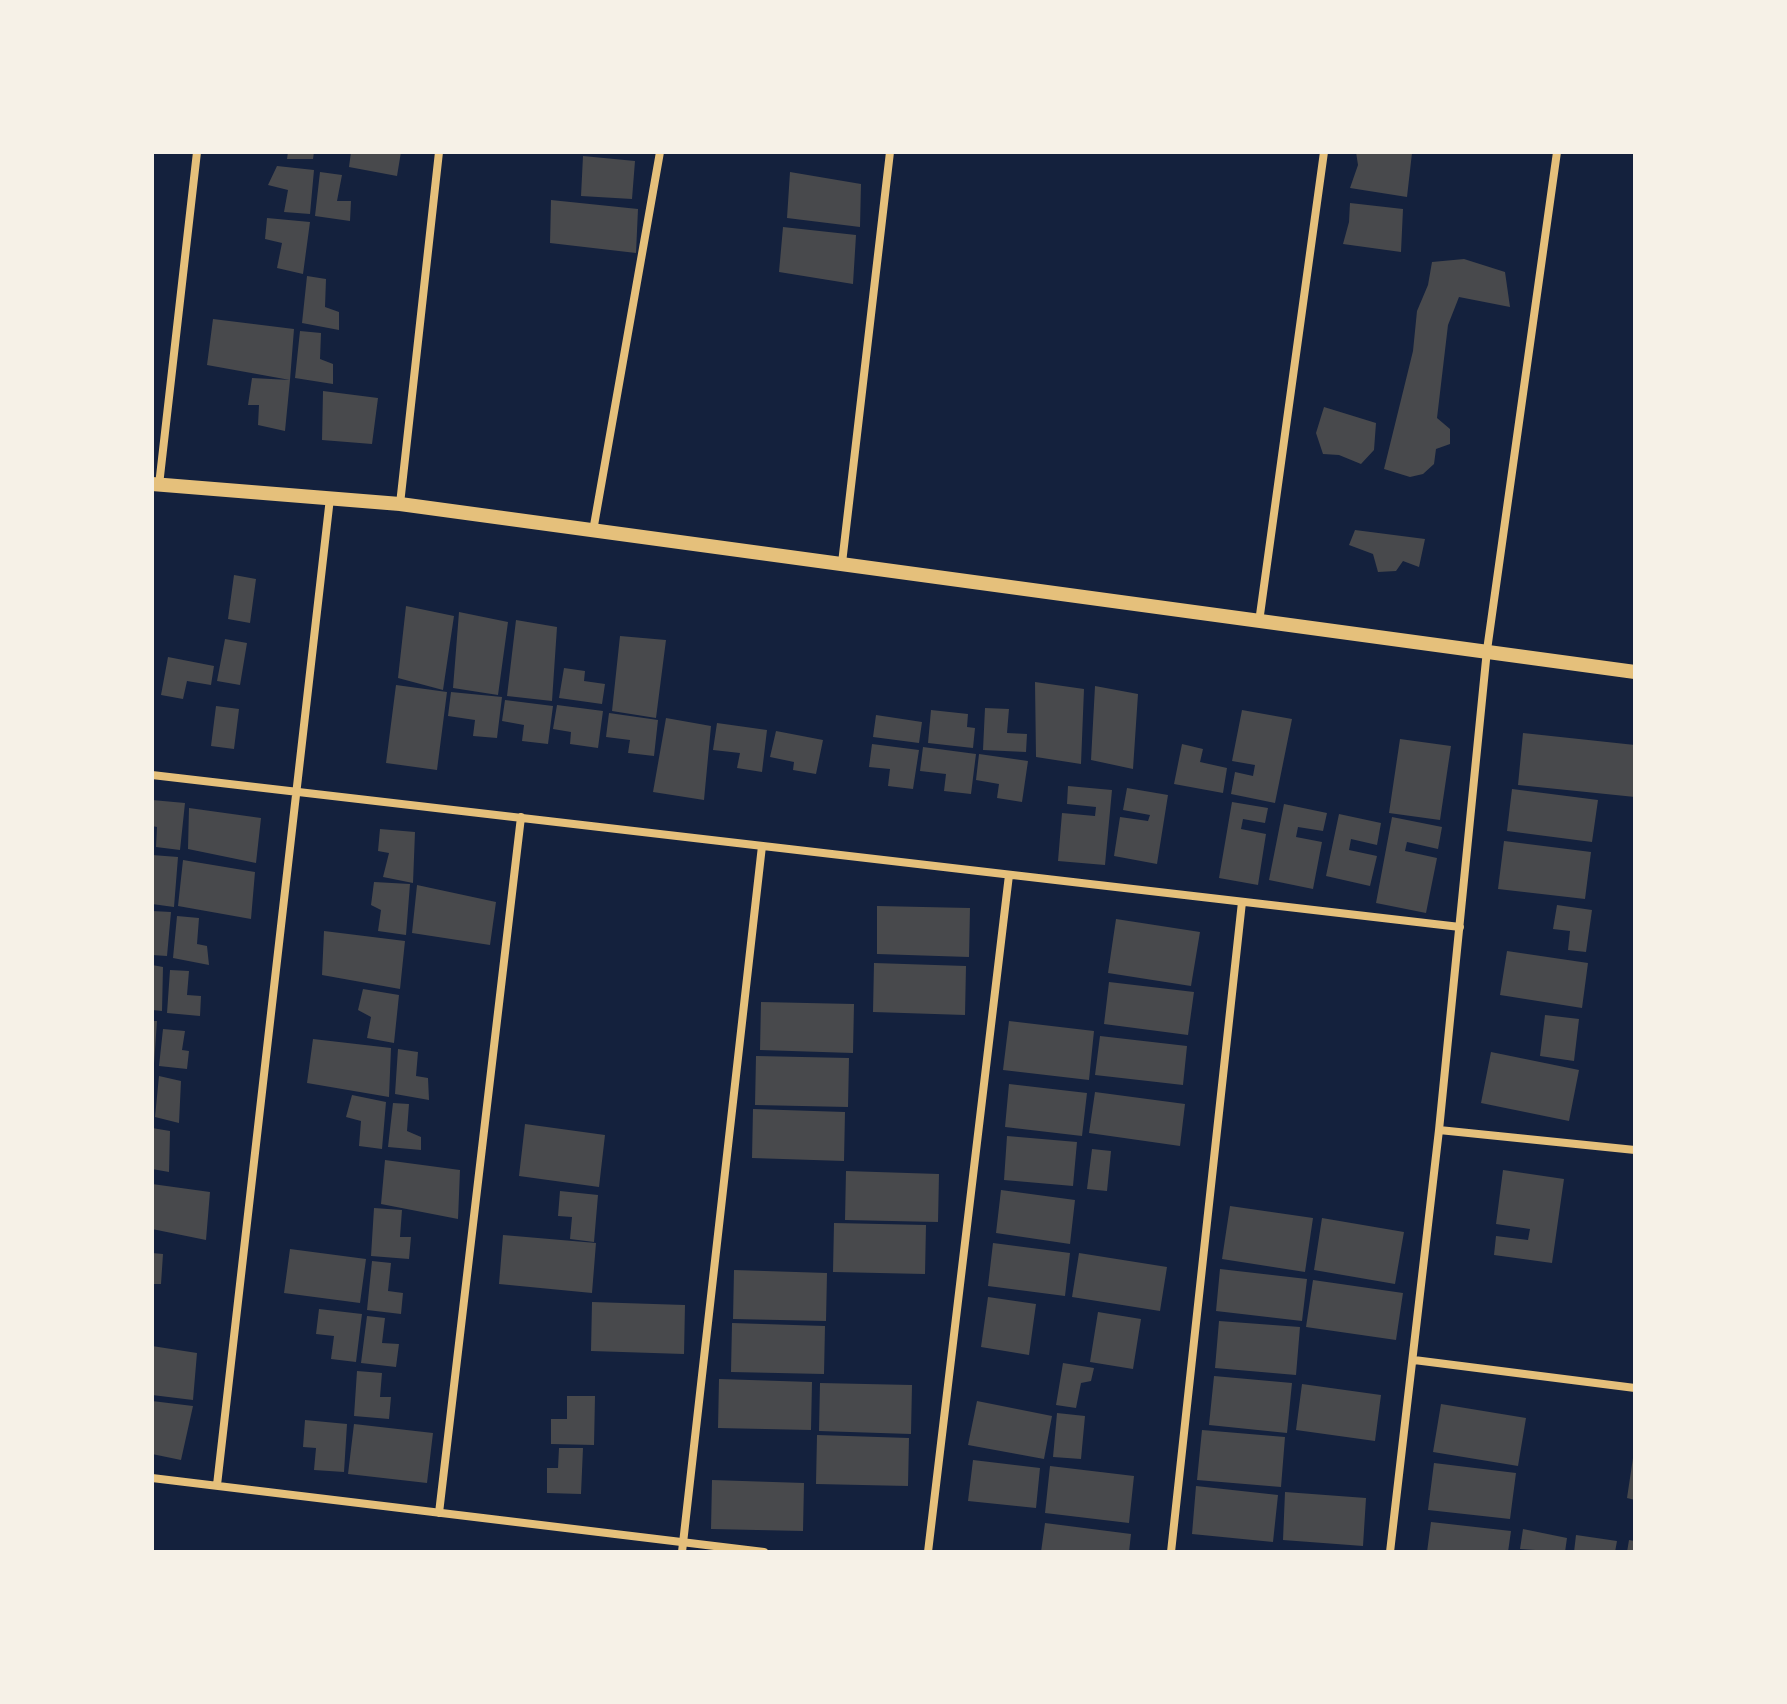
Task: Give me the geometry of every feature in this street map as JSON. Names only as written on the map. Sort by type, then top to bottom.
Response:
[{"type":"street","points":[[197,152],[156,485],[400,504],[1635,672]]},
{"type":"street","points":[[400,504],[439,152]]},
{"type":"street","points":[[593,532],[660,152]]},
{"type":"street","points":[[842,563],[890,152]]},
{"type":"street","points":[[1259,622],[1324,152]]},
{"type":"street","points":[[1390,1552],[1439,1130],[1487,650],[1557,152]]},
{"type":"street","points":[[217,1485],[330,498]]},
{"type":"street","points":[[152,775],[1460,927]]},
{"type":"street","points":[[439,1513],[521,817]]},
{"type":"street","points":[[682,1547],[762,846]]},
{"type":"street","points":[[928,1552],[1009,875]]},
{"type":"street","points":[[1171,1552],[1242,902]]},
{"type":"street","points":[[1439,1130],[1635,1150]]},
{"type":"street","points":[[1414,1360],[1635,1388]]},
{"type":"street","points":[[152,1478],[682,1547],[764,1552]]},
{"type":"building","points":[[288,152],[314,152],[313,159],[287,159]]},
{"type":"building","points":[[351,152],[401,152],[397,176],[349,167]]},
{"type":"building","points":[[1356,152],[1412,153],[1407,197],[1350,188],[1358,165]]},
{"type":"building","points":[[583,156],[635,161],[632,199],[581,196]]},
{"type":"building","points":[[277,166],[314,170],[310,214],[284,212],[288,190],[268,185]]},
{"type":"building","points":[[320,172],[342,175],[337,201],[351,201],[350,221],[315,216]]},
{"type":"building","points":[[790,172],[861,184],[860,227],[787,218]]},
{"type":"building","points":[[551,200],[638,209],[636,253],[550,243]]},
{"type":"building","points":[[1350,203],[1403,209],[1401,252],[1343,244]]},
{"type":"building","points":[[267,218],[310,222],[303,274],[277,268],[282,243],[265,239]]},
{"type":"building","points":[[783,227],[856,235],[853,284],[779,272]]},
{"type":"building","points":[[1464,259],[1505,272],[1510,307],[1459,297],[1448,325],[1437,418],[1450,429],[1450,444],[1436,449],[1434,464],[1423,474],[1410,477],[1384,469],[1413,351],[1417,311],[1428,285],[1432,262]]},
{"type":"building","points":[[307,276],[326,279],[325,307],[339,312],[339,330],[302,323]]},
{"type":"building","points":[[213,319],[294,329],[290,380],[207,365]]},
{"type":"building","points":[[300,331],[321,333],[320,359],[333,364],[333,384],[295,378]]},
{"type":"building","points":[[252,378],[290,380],[285,431],[258,425],[259,405],[248,405]]},
{"type":"building","points":[[323,391],[378,398],[372,444],[322,440]]},
{"type":"building","points":[[1324,407],[1376,423],[1374,450],[1361,464],[1339,455],[1323,454],[1316,433]]},
{"type":"building","points":[[1355,530],[1425,539],[1419,567],[1403,561],[1396,571],[1378,572],[1373,554],[1349,545]]},
{"type":"building","points":[[234,575],[256,579],[250,623],[228,619]]},
{"type":"building","points":[[406,606],[454,616],[443,690],[398,678]]},
{"type":"building","points":[[459,612],[508,622],[498,695],[453,688]]},
{"type":"building","points":[[516,620],[557,627],[552,701],[507,696]]},
{"type":"building","points":[[620,636],[666,640],[656,718],[612,711]]},
{"type":"building","points":[[225,639],[247,643],[240,685],[217,681]]},
{"type":"building","points":[[168,657],[214,666],[211,685],[187,681],[183,699],[161,695]]},
{"type":"building","points":[[564,668],[585,671],[584,681],[605,684],[602,704],[559,698]]},
{"type":"building","points":[[1035,682],[1084,689],[1081,764],[1036,757]]},
{"type":"building","points":[[396,685],[447,692],[437,770],[386,763]]},
{"type":"building","points":[[1095,686],[1138,694],[1133,769],[1091,760]]},
{"type":"building","points":[[451,692],[502,697],[497,738],[473,736],[475,720],[448,716]]},
{"type":"building","points":[[505,700],[553,706],[548,744],[522,741],[524,725],[502,721]]},
{"type":"building","points":[[557,705],[603,711],[598,748],[570,744],[571,732],[553,729]]},
{"type":"building","points":[[216,706],[239,709],[234,749],[211,746]]},
{"type":"building","points":[[985,708],[1009,709],[1007,733],[1027,734],[1026,752],[983,750]]},
{"type":"building","points":[[931,710],[968,714],[967,727],[975,728],[973,748],[928,743]]},
{"type":"building","points":[[1242,710],[1292,719],[1275,803],[1231,794],[1235,772],[1253,776],[1255,765],[1232,761]]},
{"type":"building","points":[[609,713],[658,720],[654,756],[628,753],[630,740],[606,737]]},
{"type":"building","points":[[876,715],[922,722],[919,743],[873,737]]},
{"type":"building","points":[[666,718],[711,726],[704,800],[653,792]]},
{"type":"building","points":[[717,723],[767,730],[762,772],[737,768],[740,753],[713,750]]},
{"type":"building","points":[[776,731],[823,740],[816,774],[793,770],[794,762],[770,757]]},
{"type":"building","points":[[1523,733],[1635,745],[1635,797],[1518,785]]},
{"type":"building","points":[[1400,739],[1451,746],[1440,820],[1389,813]]},
{"type":"building","points":[[872,744],[919,750],[913,789],[888,786],[890,769],[869,767]]},
{"type":"building","points":[[1182,744],[1203,749],[1200,762],[1227,768],[1223,793],[1174,784]]},
{"type":"building","points":[[923,747],[976,754],[971,794],[944,791],[946,774],[920,771]]},
{"type":"building","points":[[979,754],[1028,761],[1022,802],[997,798],[999,784],[976,780]]},
{"type":"building","points":[[1068,786],[1112,790],[1105,865],[1058,861],[1062,813],[1095,816],[1096,807],[1067,804]]},
{"type":"building","points":[[1127,788],[1168,795],[1157,864],[1114,856],[1120,817],[1148,821],[1150,815],[1123,810]]},
{"type":"building","points":[[1512,789],[1598,800],[1592,842],[1507,831]]},
{"type":"building","points":[[152,800],[185,803],[180,850],[156,847],[157,827],[152,826]]},
{"type":"building","points":[[1232,802],[1268,808],[1265,823],[1243,819],[1241,829],[1266,834],[1258,885],[1219,878]]},
{"type":"building","points":[[1284,804],[1327,813],[1323,831],[1298,827],[1296,837],[1322,842],[1313,889],[1269,880]]},
{"type":"building","points":[[189,808],[261,818],[256,863],[188,849]]},
{"type":"building","points":[[1339,814],[1381,823],[1377,845],[1351,839],[1349,850],[1377,856],[1370,886],[1326,876]]},
{"type":"building","points":[[1392,817],[1442,827],[1438,849],[1407,842],[1405,851],[1437,858],[1426,913],[1376,903]]},
{"type":"building","points":[[380,829],[415,832],[413,883],[383,877],[389,853],[378,851]]},
{"type":"building","points":[[1504,841],[1591,852],[1585,899],[1498,889]]},
{"type":"building","points":[[152,855],[178,857],[174,907],[152,904]]},
{"type":"building","points":[[183,860],[255,872],[251,919],[178,906]]},
{"type":"building","points":[[374,882],[410,884],[406,935],[378,931],[381,910],[371,905]]},
{"type":"building","points":[[417,885],[496,902],[490,945],[412,933]]},
{"type":"building","points":[[1557,905],[1592,910],[1586,952],[1568,950],[1570,931],[1553,929]]},
{"type":"building","points":[[877,906],[970,908],[969,957],[877,954]]},
{"type":"building","points":[[152,911],[171,912],[167,956],[152,955]]},
{"type":"building","points":[[177,916],[199,918],[197,944],[207,946],[209,965],[173,958]]},
{"type":"building","points":[[1116,919],[1200,932],[1191,986],[1108,973]]},
{"type":"building","points":[[324,931],[405,941],[400,989],[322,975]]},
{"type":"building","points":[[1507,951],[1588,963],[1582,1008],[1500,995]]},
{"type":"building","points":[[874,963],[966,966],[965,1015],[873,1012]]},
{"type":"building","points":[[152,965],[163,967],[162,1011],[152,1010]]},
{"type":"building","points":[[170,970],[189,971],[187,995],[201,996],[200,1016],[167,1013]]},
{"type":"building","points":[[1109,982],[1194,992],[1188,1035],[1104,1024]]},
{"type":"building","points":[[363,989],[399,995],[394,1043],[367,1038],[371,1017],[358,1010]]},
{"type":"building","points":[[761,1002],[854,1004],[853,1053],[760,1050]]},
{"type":"building","points":[[1545,1015],[1579,1019],[1574,1061],[1540,1056]]},
{"type":"building","points":[[152,1021],[157,1021],[154,1064],[152,1064]]},
{"type":"building","points":[[1009,1021],[1094,1031],[1089,1080],[1003,1070]]},
{"type":"building","points":[[163,1029],[185,1031],[182,1050],[189,1051],[187,1069],[159,1066]]},
{"type":"building","points":[[1100,1036],[1187,1046],[1183,1085],[1095,1075]]},
{"type":"building","points":[[313,1039],[391,1048],[389,1097],[307,1083]]},
{"type":"building","points":[[398,1049],[418,1052],[416,1076],[428,1078],[429,1100],[395,1094]]},
{"type":"building","points":[[1491,1052],[1579,1070],[1569,1121],[1481,1103]]},
{"type":"building","points":[[756,1056],[849,1058],[848,1107],[755,1105]]},
{"type":"building","points":[[159,1076],[181,1081],[179,1123],[155,1117]]},
{"type":"building","points":[[1009,1084],[1087,1093],[1082,1136],[1005,1127]]},
{"type":"building","points":[[1095,1092],[1185,1104],[1180,1146],[1089,1133]]},
{"type":"building","points":[[352,1095],[386,1102],[382,1149],[359,1146],[361,1121],[346,1117]]},
{"type":"building","points":[[393,1103],[409,1104],[407,1131],[421,1137],[421,1150],[388,1147]]},
{"type":"building","points":[[753,1109],[845,1112],[844,1161],[752,1158]]},
{"type":"building","points":[[525,1124],[605,1135],[599,1187],[519,1176]]},
{"type":"building","points":[[152,1128],[170,1131],[169,1172],[152,1169]]},
{"type":"building","points":[[1007,1136],[1077,1142],[1073,1186],[1004,1180]]},
{"type":"building","points":[[1092,1149],[1111,1151],[1107,1191],[1087,1189]]},
{"type":"building","points":[[385,1160],[460,1170],[458,1219],[381,1204]]},
{"type":"building","points":[[1503,1170],[1564,1179],[1552,1263],[1494,1255],[1496,1236],[1528,1240],[1530,1229],[1496,1224]]},
{"type":"building","points":[[846,1171],[939,1174],[938,1222],[845,1220]]},
{"type":"building","points":[[152,1184],[210,1192],[206,1240],[152,1229]]},
{"type":"building","points":[[1001,1190],[1075,1200],[1070,1244],[996,1233]]},
{"type":"building","points":[[560,1191],[598,1195],[594,1242],[570,1239],[572,1217],[558,1216]]},
{"type":"building","points":[[1230,1206],[1313,1218],[1305,1272],[1222,1259]]},
{"type":"building","points":[[374,1208],[402,1210],[400,1237],[411,1237],[409,1259],[371,1256]]},
{"type":"building","points":[[1322,1218],[1404,1232],[1395,1284],[1314,1270]]},
{"type":"building","points":[[834,1223],[926,1225],[925,1274],[833,1272]]},
{"type":"building","points":[[503,1235],[596,1243],[592,1293],[499,1284]]},
{"type":"building","points":[[993,1243],[1070,1253],[1065,1296],[988,1286]]},
{"type":"building","points":[[290,1249],[366,1259],[360,1303],[284,1293]]},
{"type":"building","points":[[152,1253],[163,1254],[161,1284],[152,1284]]},
{"type":"building","points":[[1079,1253],[1167,1267],[1160,1311],[1072,1297]]},
{"type":"building","points":[[372,1261],[391,1263],[388,1291],[403,1293],[401,1314],[367,1310]]},
{"type":"building","points":[[1220,1269],[1307,1279],[1302,1321],[1216,1311]]},
{"type":"building","points":[[734,1270],[827,1273],[826,1321],[733,1319]]},
{"type":"building","points":[[1313,1280],[1403,1293],[1396,1340],[1306,1327]]},
{"type":"building","points":[[988,1297],[1036,1304],[1029,1355],[981,1347]]},
{"type":"building","points":[[592,1302],[685,1305],[684,1354],[591,1351]]},
{"type":"building","points":[[319,1309],[362,1314],[356,1362],[331,1359],[334,1336],[316,1334]]},
{"type":"building","points":[[1098,1312],[1141,1319],[1133,1369],[1090,1362]]},
{"type":"building","points":[[367,1316],[385,1318],[382,1343],[399,1344],[396,1367],[361,1363]]},
{"type":"building","points":[[1219,1321],[1300,1327],[1296,1375],[1215,1368]]},
{"type":"building","points":[[732,1323],[825,1326],[824,1374],[731,1372]]},
{"type":"building","points":[[152,1346],[197,1353],[193,1400],[152,1395]]},
{"type":"building","points":[[1063,1363],[1094,1368],[1091,1381],[1081,1383],[1076,1408],[1056,1405]]},
{"type":"building","points":[[357,1371],[382,1373],[380,1397],[391,1397],[389,1419],[354,1416]]},
{"type":"building","points":[[1214,1376],[1292,1383],[1287,1433],[1209,1425]]},
{"type":"building","points":[[719,1379],[812,1382],[811,1430],[718,1428]]},
{"type":"building","points":[[820,1383],[912,1385],[911,1434],[819,1431]]},
{"type":"building","points":[[1302,1384],[1381,1395],[1375,1441],[1296,1430]]},
{"type":"building","points":[[567,1396],[595,1396],[594,1445],[551,1444],[551,1419],[567,1419]]},
{"type":"building","points":[[152,1401],[193,1406],[181,1460],[152,1454]]},
{"type":"building","points":[[977,1401],[1052,1416],[1044,1459],[968,1445]]},
{"type":"building","points":[[1441,1404],[1526,1418],[1518,1466],[1433,1452]]},
{"type":"building","points":[[1057,1413],[1085,1416],[1081,1459],[1053,1457]]},
{"type":"building","points":[[305,1420],[347,1424],[344,1472],[314,1470],[316,1448],[303,1447]]},
{"type":"building","points":[[354,1424],[433,1433],[427,1483],[348,1474]]},
{"type":"building","points":[[1202,1430],[1285,1437],[1281,1487],[1197,1480]]},
{"type":"building","points":[[817,1435],[909,1438],[908,1486],[816,1484]]},
{"type":"building","points":[[559,1448],[583,1448],[581,1494],[547,1493],[547,1468],[558,1468]]},
{"type":"building","points":[[1635,1458],[1635,1500],[1627,1498]]},
{"type":"building","points":[[973,1460],[1040,1468],[1036,1508],[968,1501]]},
{"type":"building","points":[[1434,1463],[1516,1473],[1510,1519],[1428,1510]]},
{"type":"building","points":[[1050,1466],[1134,1476],[1129,1523],[1045,1513]]},
{"type":"building","points":[[712,1480],[804,1483],[803,1531],[711,1529]]},
{"type":"building","points":[[1196,1486],[1278,1495],[1273,1542],[1192,1534]]},
{"type":"building","points":[[1285,1492],[1366,1498],[1363,1546],[1283,1540]]},
{"type":"building","points":[[1431,1522],[1511,1531],[1508,1552],[1427,1552]]},
{"type":"building","points":[[1045,1523],[1131,1534],[1129,1552],[1041,1552]]},
{"type":"building","points":[[1523,1529],[1567,1538],[1565,1552],[1520,1549]]},
{"type":"building","points":[[1576,1535],[1617,1541],[1615,1552],[1574,1552]]},
{"type":"building","points":[[1629,1540],[1635,1541],[1635,1552],[1627,1552]]}]
